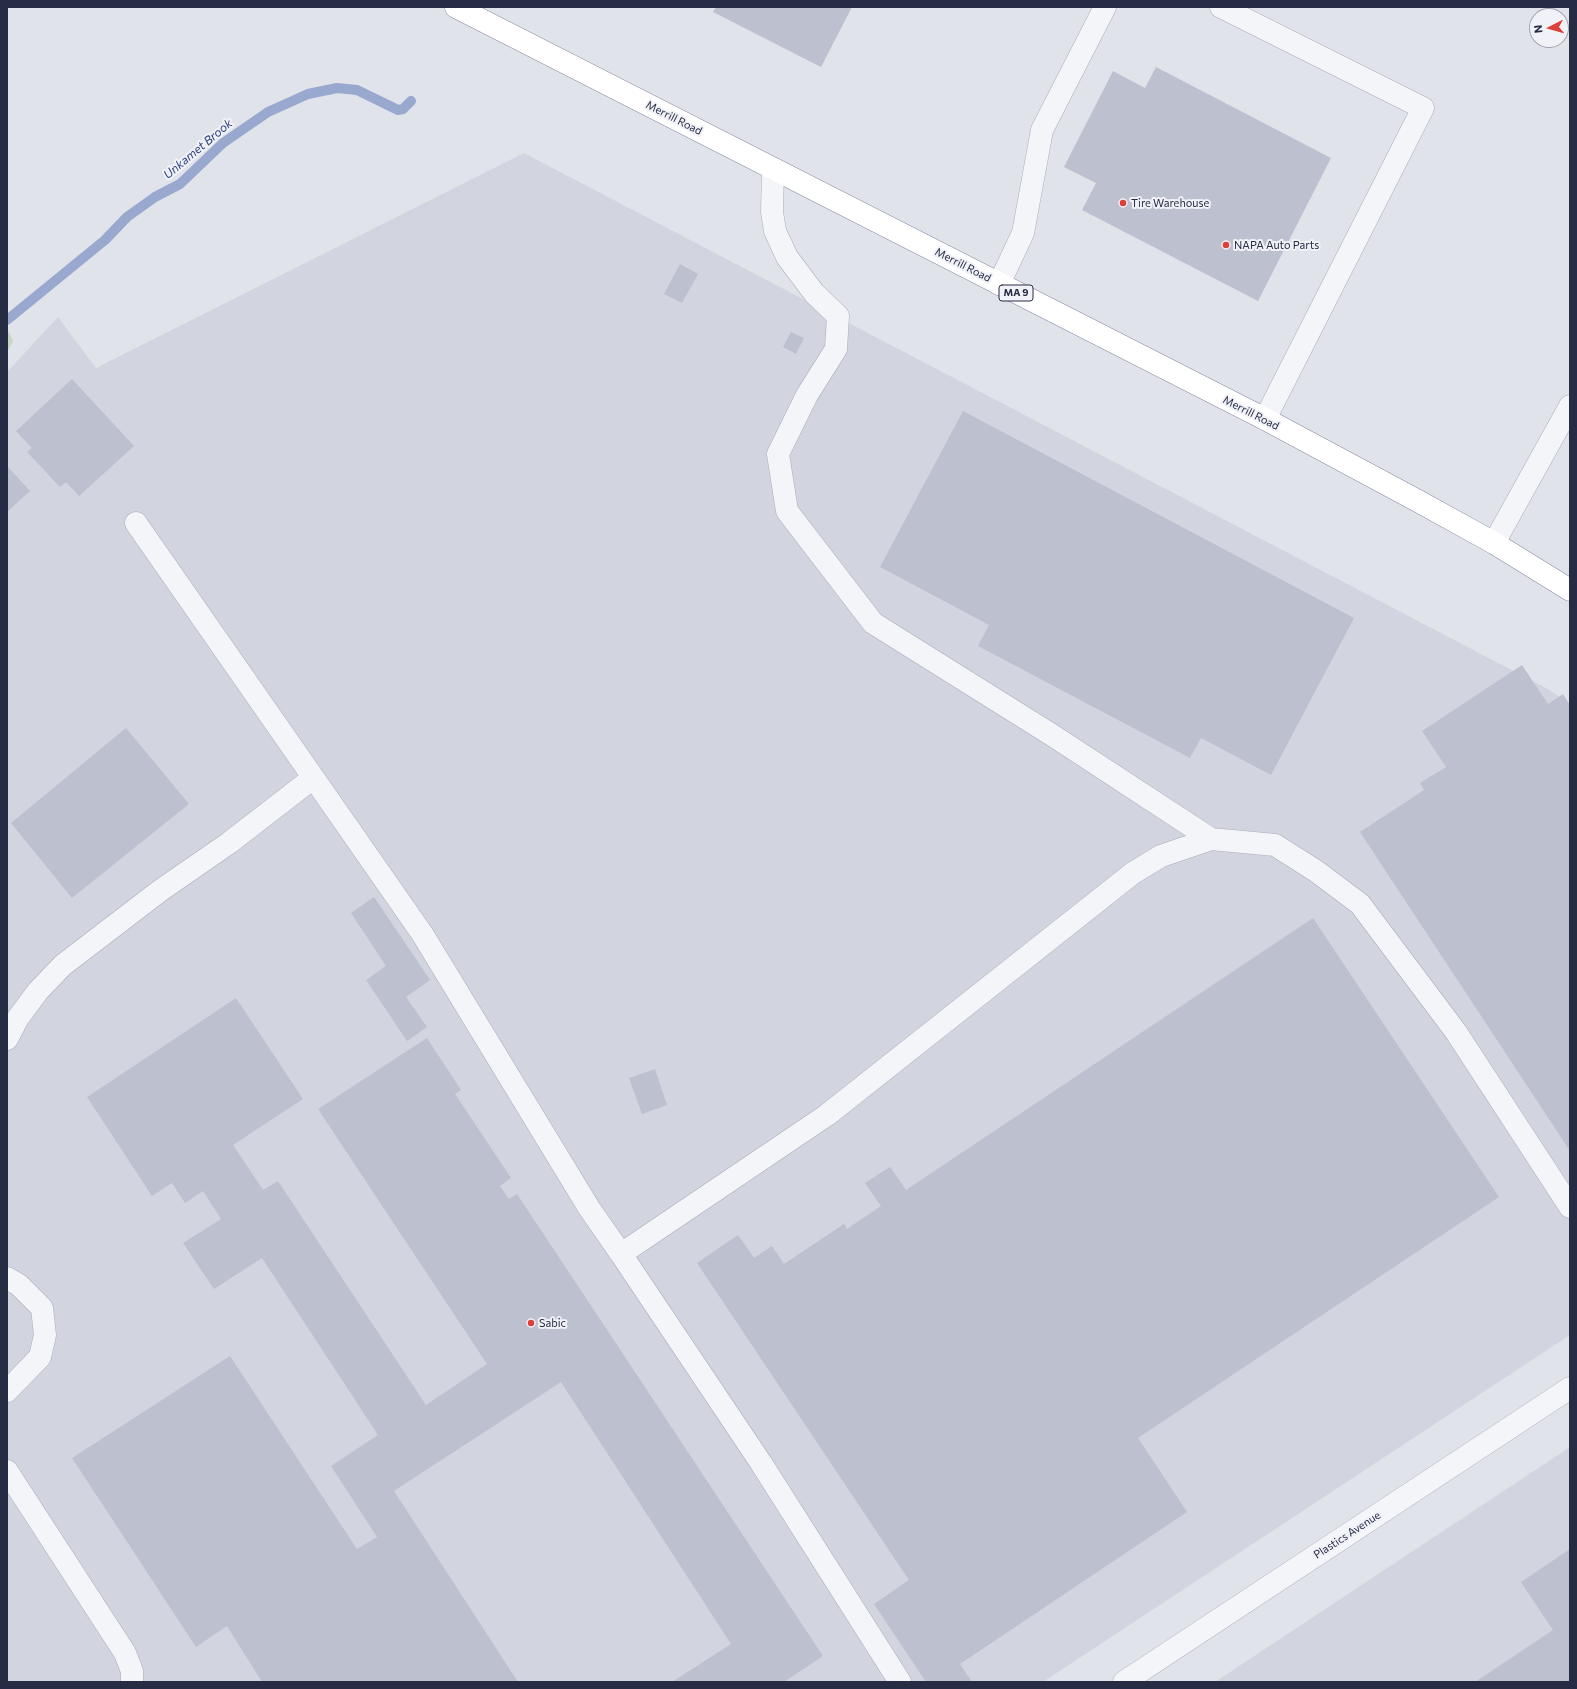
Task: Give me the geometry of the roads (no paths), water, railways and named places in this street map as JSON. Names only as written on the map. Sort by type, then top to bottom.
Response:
[{"type":"highway","name":"Merrill Road","points":[[456,7],[1265,419],[1494,543],[1570,590]]},
{"type":"street","points":[[999,284],[1023,233],[1042,130],[1105,7]]},
{"type":"street","points":[[1221,7],[1422,108],[1265,419]]},
{"type":"street","points":[[773,169],[772,212],[775,231],[787,257],[814,294],[838,316],[836,349],[807,395],[778,454],[787,510],[874,622],[1052,735],[1211,839]]},
{"type":"street","points":[[1494,543],[1570,406]]},
{"type":"street","points":[[136,523],[423,935],[590,1208],[761,1463],[900,1682]]},
{"type":"street","points":[[7,1039],[18,1018],[38,990],[63,965],[161,890],[229,843],[313,778]]},
{"type":"street","points":[[621,1254],[826,1115],[1133,873],[1161,856],[1211,839],[1275,845],[1316,871],[1360,904],[1456,1032],[1570,1207]]},
{"type":"street","points":[[7,1278],[19,1285],[42,1308],[45,1335],[40,1357],[7,1391]]},
{"type":"street","name":"Plastics Avenue","points":[[1124,1682],[1570,1388]]},
{"type":"street","points":[[7,1471],[125,1653],[132,1671],[132,1682]]},
{"type":"waterway","name":"Unkamet Brook","points":[[7,320],[105,240],[127,217],[155,197],[180,184],[223,143],[268,112],[308,94],[337,88],[357,90],[398,110],[403,109],[411,101]]},
{"type":"place","name":"Tire Warehouse","points":[[1123,203]]},
{"type":"place","name":"NAPA Auto Parts","points":[[1226,245]]},
{"type":"place","name":"Sabic","points":[[531,1323]]}]
